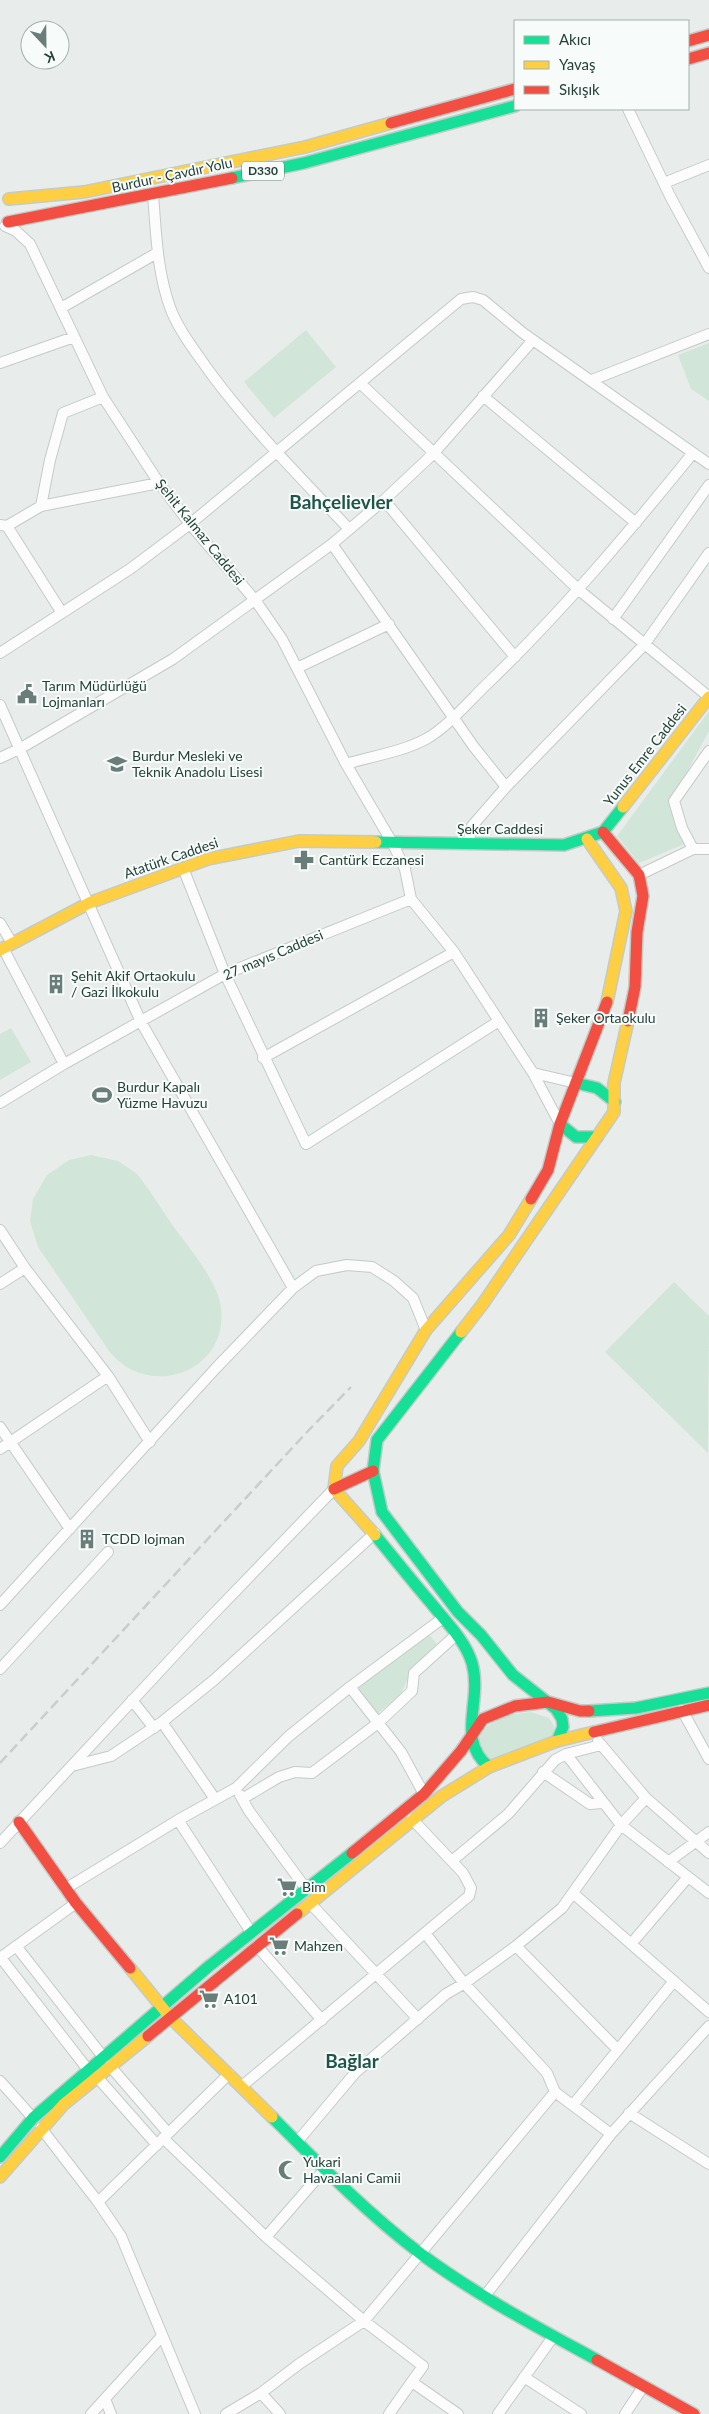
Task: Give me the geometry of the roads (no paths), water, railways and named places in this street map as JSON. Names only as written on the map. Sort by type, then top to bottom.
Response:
[{"type":"main road","points":[[689,41],[709,35]]},
{"type":"main road","points":[[689,59],[706,54]]},
{"type":"main road","name":"Burdur - Çavdır Yolu","points":[[5,195],[84,192],[306,147],[514,89]]},
{"type":"main road","name":"Burdur - Çavdır Yolu","points":[[4,226],[304,163],[514,106]]},
{"type":"main road","name":"D330","points":[[4,226],[12,211],[5,195]]},
{"type":"main road","name":"Yunus Emre Caddesi","points":[[604,832],[709,697]]},
{"type":"main road","points":[[557,1741],[564,1727],[562,1719],[548,1702],[513,1675],[481,1635],[458,1612],[403,1542],[382,1512],[373,1471],[377,1440],[482,1305],[614,1112],[614,1082],[635,987],[637,932],[642,896],[639,875],[604,832]]},
{"type":"main road","name":"Şeker Caddesi","points":[[393,844],[564,845],[604,832]]},
{"type":"main road","points":[[334,1489],[337,1466],[359,1442],[426,1330],[509,1235],[548,1170],[560,1124],[606,1008],[626,910],[621,888],[587,839]]},
{"type":"main road","name":"Atatürk Caddesi","points":[[5,947],[90,903],[208,859],[300,841],[393,844]]},
{"type":"main road","points":[[576,1083],[589,1083],[606,1092],[615,1102]]},
{"type":"main road","points":[[560,1124],[570,1136],[581,1140],[596,1137]]},
{"type":"main road","points":[[334,1489],[373,1471]]},
{"type":"main road","points":[[334,1489],[375,1533],[456,1635],[470,1659],[475,1677],[475,1701],[470,1735],[474,1752],[480,1761],[488,1767]]},
{"type":"main road","points":[[0,2157],[33,2118],[93,2074],[162,2008],[251,1932],[307,1890],[424,1794],[461,1751],[482,1719],[515,1706],[548,1702],[580,1711],[636,1708],[709,1693]]},
{"type":"main road","points":[[107,2062],[170,2017],[412,1819],[442,1796],[488,1767],[557,1741],[709,1704]]},
{"type":"main road","points":[[19,1822],[65,1889],[170,2017],[325,2169],[384,2223],[421,2254],[484,2297],[694,2414]]},
{"type":"main road","points":[[0,2177],[41,2128],[93,2074]]},
{"type":"street","points":[[706,54],[709,65]]},
{"type":"street","points":[[628,110],[664,183],[709,268]]},
{"type":"street","points":[[664,183],[709,166]]},
{"type":"street","points":[[153,194],[157,253],[171,309],[188,342],[226,394],[276,452],[349,529]]},
{"type":"street","name":"Şehit Kalmaz Caddesi","points":[[4,226],[16,231],[30,244],[103,397],[159,483],[190,524],[255,600],[282,639],[346,764],[393,844],[405,869],[411,899]]},
{"type":"street","points":[[61,308],[157,253]]},
{"type":"street","points":[[0,653],[130,569],[190,524],[461,299],[473,296],[483,300],[498,314],[533,340],[709,464]]},
{"type":"street","points":[[592,380],[709,334]]},
{"type":"street","points":[[0,363],[74,337]]},
{"type":"street","points":[[0,758],[21,748],[173,659],[332,544],[384,500],[433,454],[533,340]]},
{"type":"street","points":[[360,382],[433,454],[579,590],[709,697]]},
{"type":"street","points":[[483,396],[636,523]]},
{"type":"street","points":[[41,506],[63,413],[103,397]]},
{"type":"street","points":[[346,764],[427,739],[454,716],[515,657],[579,590],[693,453]]},
{"type":"street","points":[[62,613],[3,525],[41,506],[159,483]]},
{"type":"street","points":[[613,619],[709,485]]},
{"type":"street","points":[[384,500],[515,657]]},
{"type":"street","points":[[332,544],[474,747],[506,787]]},
{"type":"street","points":[[468,844],[472,826],[506,787],[644,645],[709,553]]},
{"type":"street","points":[[297,668],[389,624]]},
{"type":"street","points":[[0,705],[90,903],[141,1022],[293,1288]]},
{"type":"street","points":[[693,849],[682,828],[674,801],[709,751]]},
{"type":"street","points":[[639,875],[693,849],[709,849]]},
{"type":"street","points":[[183,868],[225,974],[263,1058],[306,1144],[499,1021]]},
{"type":"street","points":[[411,899],[454,952],[533,1072],[560,1124]]},
{"type":"street","name":"27 mayıs Caddesi","points":[[0,1103],[64,1064],[225,974],[411,899]]},
{"type":"street","points":[[0,923],[5,947],[64,1064]]},
{"type":"street","points":[[263,1058],[454,952]]},
{"type":"street","points":[[533,1072],[576,1083]]},
{"type":"street","points":[[0,1230],[25,1268],[108,1376],[150,1442]]},
{"type":"street","points":[[0,1605],[293,1288],[316,1272],[348,1265],[372,1267],[394,1281],[413,1298],[426,1330]]},
{"type":"street","points":[[0,1284],[25,1268]]},
{"type":"street","points":[[0,1449],[108,1376]]},
{"type":"street","points":[[0,1427],[70,1529]]},
{"type":"street","points":[[0,1843],[132,1700],[334,1489]]},
{"type":"street","points":[[71,1767],[112,1756],[158,1725],[214,1680],[375,1533]]},
{"type":"street","points":[[0,1669],[108,1552]]},
{"type":"street","points":[[65,1889],[178,1820],[236,1788],[289,1736],[350,1687],[443,1618]]},
{"type":"street","points":[[242,1799],[279,1777],[295,1772],[312,1773],[378,1723],[412,1691],[414,1673],[456,1635]]},
{"type":"street","points":[[350,1687],[400,1752],[424,1794]]},
{"type":"street","points":[[132,1700],[158,1725],[215,1799]]},
{"type":"street","points":[[682,1710],[709,1759]]},
{"type":"street","points":[[592,1734],[646,1798],[694,1842],[709,1853]]},
{"type":"street","points":[[453,1860],[508,1814],[555,1760],[566,1754],[601,1745]]},
{"type":"street","points":[[566,1754],[602,1803],[621,1825],[709,1893]]},
{"type":"street","points":[[543,1772],[590,1804],[602,1803]]},
{"type":"street","points":[[236,1788],[307,1890]]},
{"type":"street","points":[[297,2142],[355,2073],[446,1994],[465,1983],[516,1946],[562,1908],[574,1894],[621,1825],[646,1798]]},
{"type":"street","points":[[242,2086],[468,1896],[470,1888],[463,1873],[453,1860],[412,1819]]},
{"type":"street","points":[[178,1820],[251,1932]]},
{"type":"street","points":[[668,1862],[709,1832]]},
{"type":"street","points":[[631,1944],[688,1877]]},
{"type":"street","points":[[574,1894],[709,2012]]},
{"type":"street","points":[[76,1903],[0,1958],[93,2074],[266,2237],[364,2321],[422,2366],[390,2414]]},
{"type":"street","points":[[310,1903],[418,2019]]},
{"type":"street","points":[[425,1934],[465,1983],[547,2073],[555,2092],[611,2134]]},
{"type":"street","points":[[16,1946],[107,2062],[163,2139]]},
{"type":"street","points":[[257,1946],[322,2020]]},
{"type":"street","points":[[516,1946],[618,2050]]},
{"type":"street","points":[[572,2105],[674,1981]]},
{"type":"street","points":[[484,2297],[611,2134],[709,2026]]},
{"type":"street","points":[[98,2202],[229,2074]]},
{"type":"street","points":[[0,2081],[33,2118]]},
{"type":"street","points":[[226,2414],[261,2393],[299,2364],[364,2321],[555,2092]]},
{"type":"street","points":[[629,2113],[709,2164]]},
{"type":"street","points":[[41,2128],[98,2202],[130,2253],[195,2414]]},
{"type":"street","points":[[266,2237],[325,2169]]},
{"type":"street","points":[[91,2414],[162,2336]]},
{"type":"street","points":[[498,2414],[553,2337]]},
{"type":"street","points":[[524,2377],[581,2414]]},
{"type":"street","points":[[412,2382],[458,2414]]},
{"type":"street","points":[[625,2414],[644,2387]]},
{"type":"street","points":[[261,2393],[280,2414]]},
{"type":"street","points":[[105,2399],[110,2414]]},
{"type":"railway","points":[[0,1763],[351,1387]]},
{"type":"place","name":"Tarım Müdürlüğü Lojmanları","points":[[27,694]]},
{"type":"place","name":"Burdur Mesleki ve Teknik Anadolu Lisesi","points":[[117,764]]},
{"type":"place","name":"Cantürk Eczanesi","points":[[304,860]]},
{"type":"place","name":"Şehit Akif Ortaokulu / Gazi İlkokulu","points":[[56,984]]},
{"type":"place","name":"Şeker Ortaokulu","points":[[541,1018]]},
{"type":"place","name":"Burdur Kapalı Yüzme Havuzu","points":[[102,1095]]},
{"type":"place","name":"TCDD lojman","points":[[87,1539]]},
{"type":"place","name":"Bim","points":[[287,1887]]},
{"type":"place","name":"Mahzen","points":[[279,1946]]},
{"type":"place","name":"A101","points":[[209,1999]]},
{"type":"place","name":"Yukari Havaalani Camii","points":[[288,2170]]},
{"type":"district","name":"Bahçelievler","points":[[341,502]]},
{"type":"district","name":"Bağlar","points":[[352,2061]]}]
